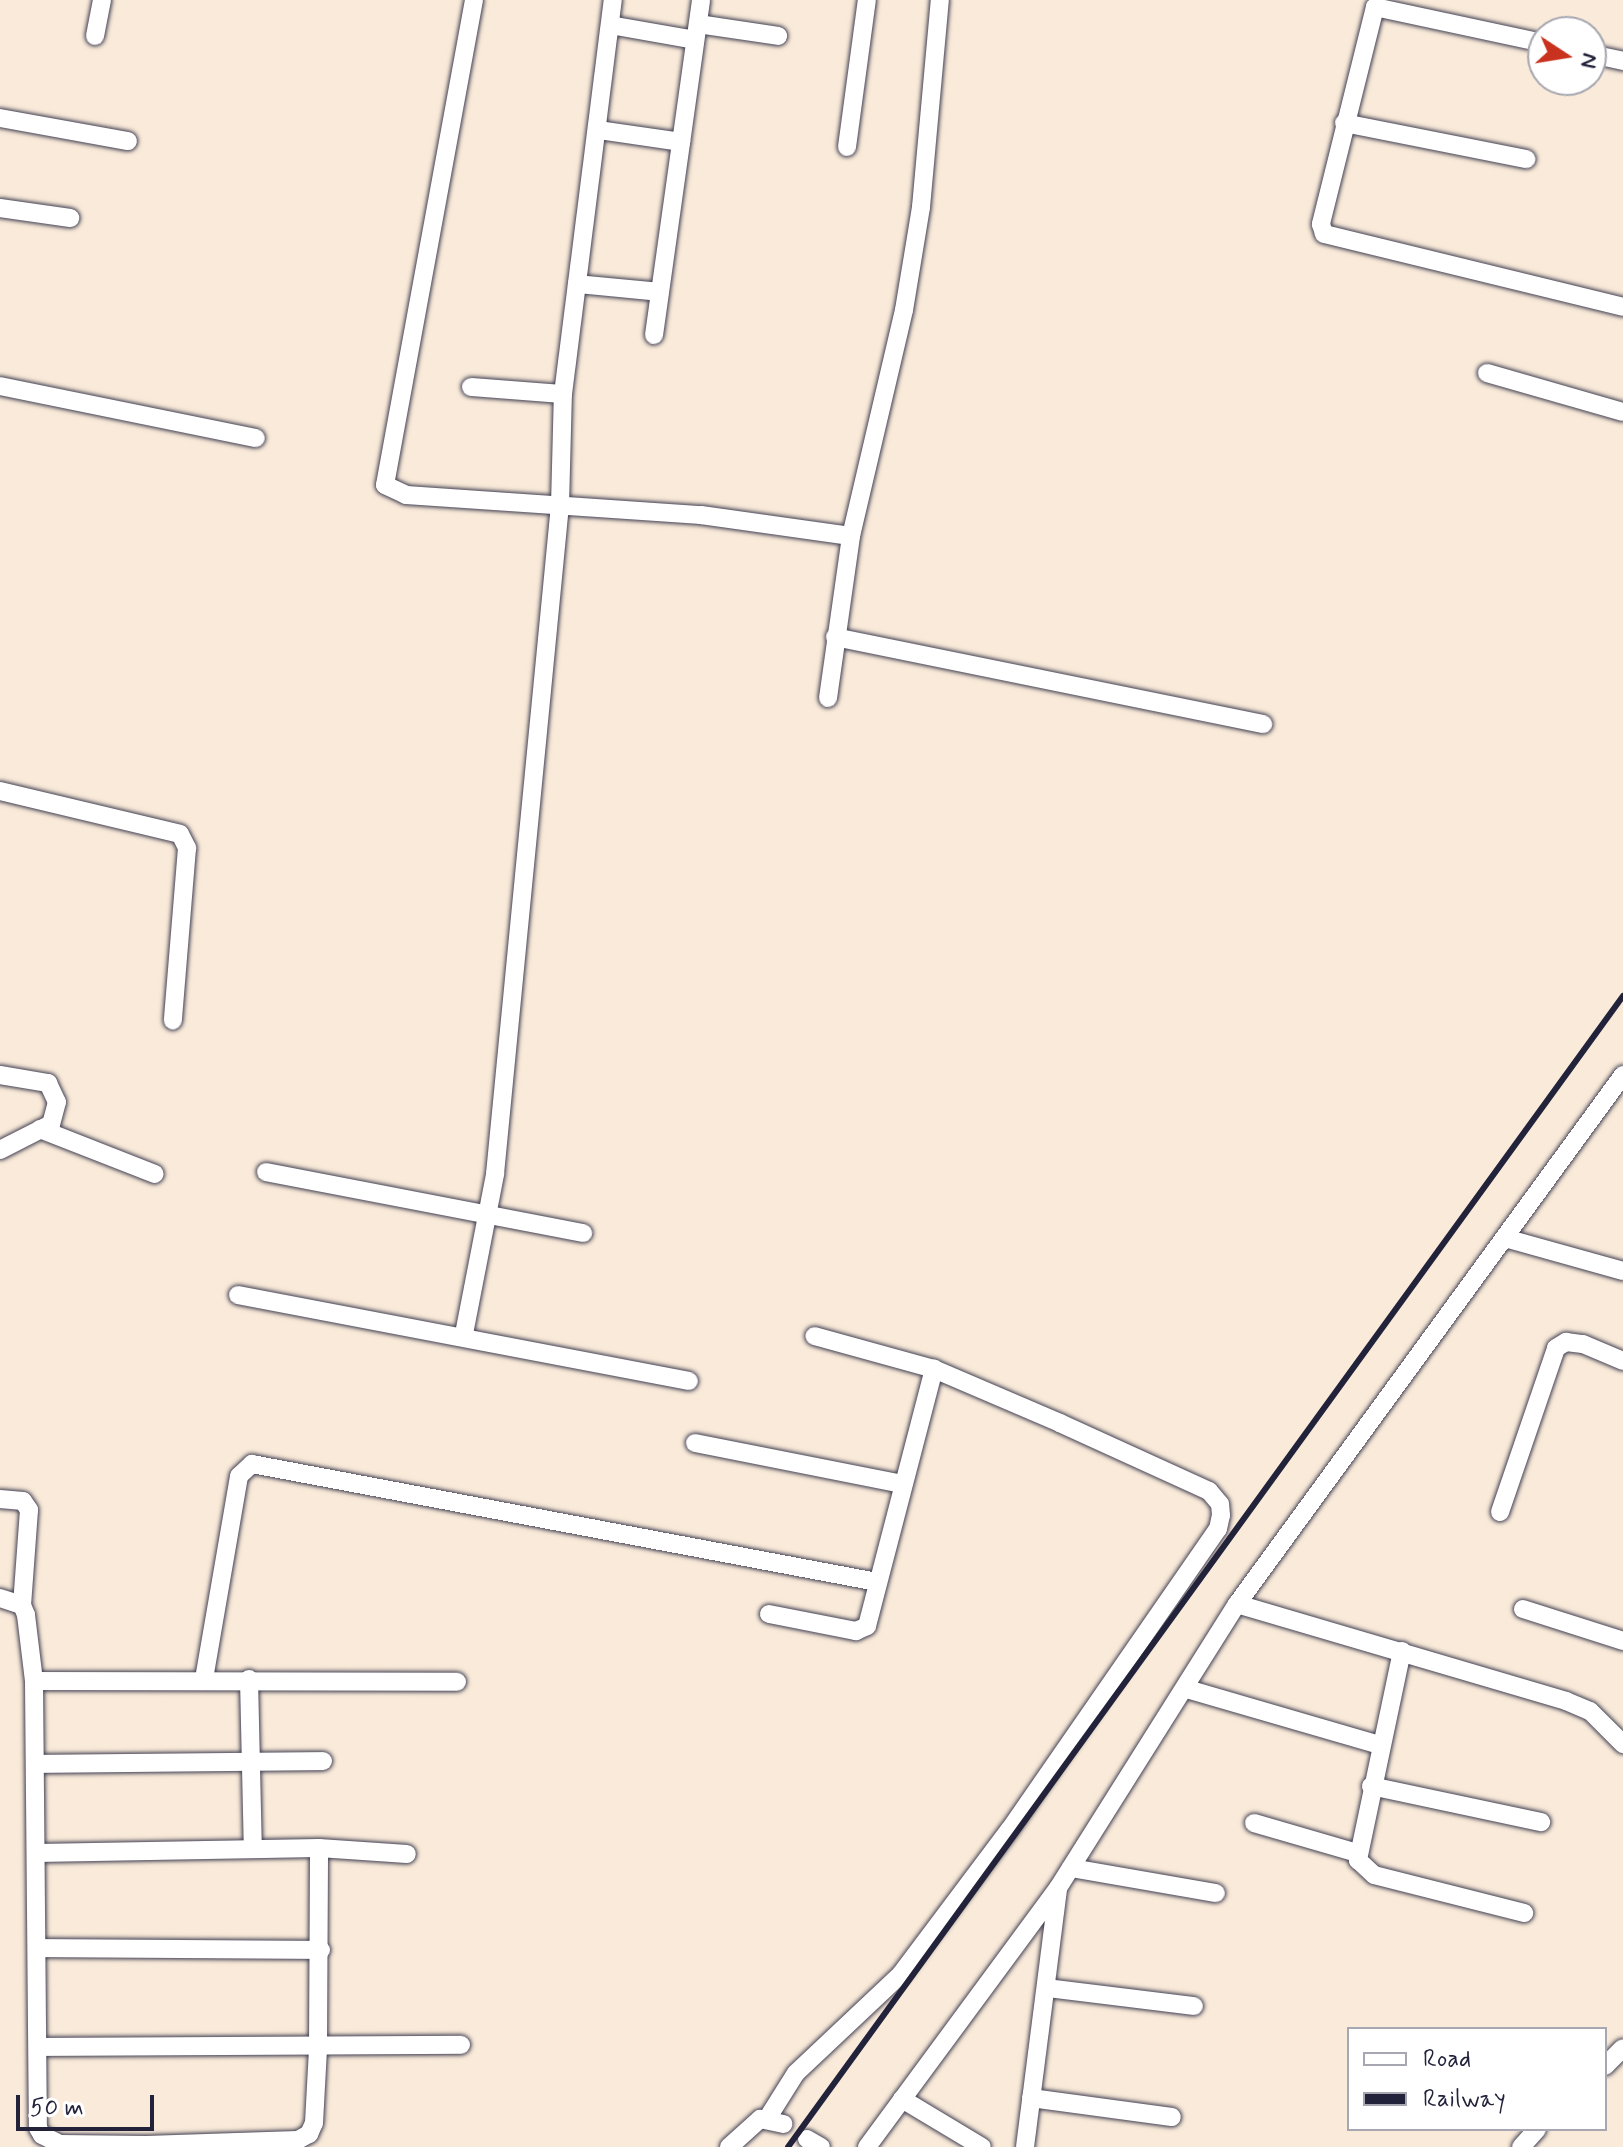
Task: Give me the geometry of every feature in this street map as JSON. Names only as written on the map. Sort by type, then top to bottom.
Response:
[{"type":"street","points":[[95,36],[102,0]]},
{"type":"street","points":[[474,0],[385,485],[406,495],[701,515],[851,536]]},
{"type":"street","points":[[464,1334],[495,1174],[560,505],[563,394],[613,0]]},
{"type":"street","points":[[654,335],[701,0]]},
{"type":"street","points":[[847,147],[867,0]]},
{"type":"street","points":[[828,698],[851,536],[904,310],[921,207],[940,0]]},
{"type":"street","points":[[1527,40],[1375,7],[1321,224],[1332,240],[1623,307]]},
{"type":"street","points":[[610,25],[778,36]]},
{"type":"street","points":[[0,118],[128,141]]},
{"type":"street","points":[[1344,123],[1526,159]]},
{"type":"street","points":[[598,130],[681,142]]},
{"type":"street","points":[[0,208],[70,218]]},
{"type":"street","points":[[577,284],[660,292]]},
{"type":"street","points":[[1487,373],[1623,412]]},
{"type":"street","points":[[0,386],[256,438]]},
{"type":"street","points":[[471,387],[563,394]]},
{"type":"street","points":[[835,637],[1263,724]]},
{"type":"street","points":[[0,791],[180,834],[187,848],[173,1020]]},
{"type":"street","points":[[0,1075],[48,1083],[55,1090],[51,1124],[0,1150]]},
{"type":"street","points":[[867,2147],[1058,1888],[1187,1689],[1237,1604],[1623,1075]]},
{"type":"street","points":[[40,1129],[155,1174]]},
{"type":"street","points":[[266,1172],[583,1233]]},
{"type":"street","points":[[1505,1238],[1623,1271]]},
{"type":"street","points":[[238,1295],[464,1334],[689,1381]]},
{"type":"street","points":[[729,2147],[752,2124],[775,2121],[796,2073],[868,2010],[910,1962],[1029,1803],[1218,1529],[1220,1504],[1209,1491],[934,1369],[814,1336]]},
{"type":"street","points":[[1500,1512],[1541,1378],[1556,1348],[1566,1342],[1583,1344],[1623,1361]]},
{"type":"street","points":[[769,1614],[863,1630],[934,1369]]},
{"type":"street","points":[[695,1443],[903,1484]]},
{"type":"street","points":[[204,1679],[239,1476],[252,1464],[877,1582]]},
{"type":"street","points":[[0,1499],[23,1501],[29,1510],[22,1605],[34,1681],[38,2128],[42,2135],[60,2144],[146,2145],[298,2140],[314,2123],[321,1950],[319,1848]]},
{"type":"street","points":[[0,1598],[22,1605]]},
{"type":"street","points":[[1237,1604],[1566,1701],[1590,1711],[1623,1744]]},
{"type":"street","points":[[1523,1609],[1623,1641]]},
{"type":"street","points":[[1357,1853],[1402,1651]]},
{"type":"street","points":[[34,1681],[249,1679],[457,1682]]},
{"type":"street","points":[[249,1679],[253,1849]]},
{"type":"street","points":[[1187,1689],[1380,1745]]},
{"type":"street","points":[[36,1764],[323,1761]]},
{"type":"street","points":[[1371,1786],[1541,1822]]},
{"type":"street","points":[[1254,1823],[1357,1853],[1374,1875],[1524,1913]]},
{"type":"street","points":[[37,1853],[319,1848],[407,1854]]},
{"type":"street","points":[[1071,1868],[1216,1893]]},
{"type":"street","points":[[1025,2147],[1058,1888]]},
{"type":"street","points":[[38,1948],[321,1950]]},
{"type":"street","points":[[1047,1988],[1194,2006]]},
{"type":"street","points":[[38,2047],[461,2045]]},
{"type":"street","points":[[1607,2064],[1623,2048]]},
{"type":"street","points":[[1031,2098],[1172,2117]]},
{"type":"street","points":[[902,2099],[982,2147]]},
{"type":"street","points":[[1521,2147],[1535,2131]]},
{"type":"railway","points":[[788,2147],[1623,996]]}]
